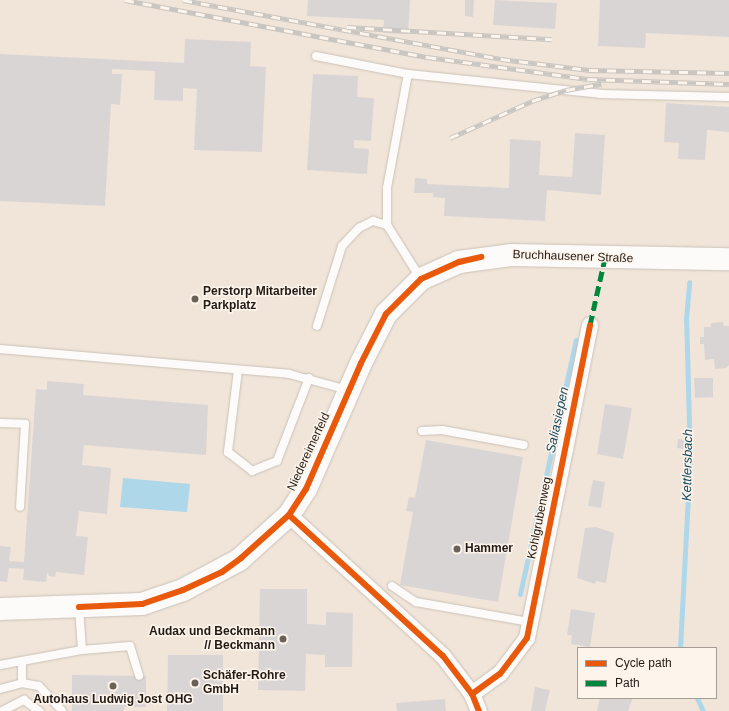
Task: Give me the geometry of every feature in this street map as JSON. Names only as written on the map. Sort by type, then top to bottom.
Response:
[{"type":"street","name":"Bruchhausener Straße","points":[[422,279],[459,262],[511,255],[729,259]]},
{"type":"street","name":"Niedereimerfeld","points":[[0,609],[142,604],[183,590],[239,560],[289,515],[306,489],[349,390],[386,314],[422,279]]},
{"type":"street","name":"Kohlgrubenweg","points":[[472,694],[500,674],[516,657],[527,638],[590,325]]},
{"type":"street","points":[[289,515],[443,656],[472,694],[479,711]]},
{"type":"lane","points":[[316,56],[408,74],[600,94],[729,96]]},
{"type":"lane","points":[[408,74],[387,188],[387,225],[422,279]]},
{"type":"lane","points":[[317,326],[342,246],[359,228],[373,221],[387,225]]},
{"type":"lane","points":[[0,349],[238,370],[309,378],[349,390]]},
{"type":"lane","points":[[238,370],[228,452],[252,471],[277,461],[309,378]]},
{"type":"lane","points":[[0,423],[25,424],[20,507]]},
{"type":"lane","points":[[422,431],[442,430],[524,445]]},
{"type":"lane","points":[[392,586],[416,602],[530,622]]},
{"type":"lane","points":[[79,607],[82,650]]},
{"type":"lane","points":[[0,664],[22,663],[82,650],[130,646],[139,676]]},
{"type":"lane","points":[[22,663],[22,683]]},
{"type":"lane","points":[[0,689],[22,683],[39,686],[62,711]]},
{"type":"lane","points":[[2,711],[24,700],[39,711]]},
{"type":"water","points":[[123,478],[190,484],[187,512],[120,507]]},
{"type":"building","points":[[308,0],[410,0],[408,34],[383,33],[384,20],[307,16]]},
{"type":"building","points":[[465,0],[474,0],[473,17],[465,16]]},
{"type":"building","points":[[495,0],[557,3],[555,29],[493,25]]},
{"type":"building","points":[[600,0],[729,0],[729,37],[646,33],[645,48],[598,46]]},
{"type":"building","points":[[185,39],[251,42],[250,66],[266,67],[262,152],[194,150],[197,89],[183,88],[183,101],[154,100],[155,71],[112,69],[112,74],[122,74],[120,105],[111,104],[105,206],[0,201],[0,54],[184,63]]},
{"type":"building","points":[[313,74],[358,76],[357,97],[374,98],[371,141],[354,140],[354,148],[369,149],[367,174],[307,170]]},
{"type":"building","points":[[666,103],[729,107],[729,132],[707,130],[705,160],[678,159],[679,143],[664,142]]},
{"type":"building","points":[[575,133],[605,135],[601,195],[547,190],[545,221],[444,216],[445,198],[433,197],[433,193],[414,193],[415,178],[427,179],[427,184],[509,188],[510,139],[541,141],[539,175],[572,177]]},
{"type":"building","points":[[723,322],[724,326],[729,326],[729,365],[726,368],[715,369],[714,359],[705,360],[704,344],[700,344],[700,337],[704,337],[704,327],[711,327],[711,323]]},
{"type":"building","points":[[694,378],[713,378],[713,397],[695,398]]},
{"type":"building","points":[[47,381],[84,384],[83,395],[208,405],[206,455],[84,445],[82,465],[111,468],[107,514],[79,511],[76,536],[88,537],[84,575],[56,572],[55,577],[49,576],[47,572],[46,582],[23,580],[24,569],[9,568],[7,582],[0,581],[0,546],[11,547],[9,561],[24,562],[36,389],[47,390]]},
{"type":"building","points":[[605,404],[632,408],[623,459],[597,454]]},
{"type":"building","points":[[678,439],[685,440],[683,449],[677,448]]},
{"type":"building","name":"Hammer","points":[[426,440],[523,457],[498,602],[400,585],[413,512],[406,511],[409,497],[415,498]]},
{"type":"building","points":[[593,480],[605,482],[601,508],[588,506]]},
{"type":"building","points":[[596,527],[614,533],[606,583],[596,581],[595,584],[577,578],[585,528]]},
{"type":"building","name":"Audax und Beckmann // Beckmann","points":[[260,589],[307,589],[307,624],[326,625],[326,612],[353,613],[352,667],[325,667],[325,655],[306,654],[305,691],[258,690]]},
{"type":"building","points":[[571,609],[595,613],[590,647],[571,644],[572,635],[567,635]]},
{"type":"building","name":"Schäfer-Rohre GmbH","points":[[168,655],[223,655],[223,711],[167,711]]},
{"type":"building","points":[[72,675],[146,676],[146,707],[124,707],[124,711],[72,711]]},
{"type":"building","points":[[535,687],[550,690],[545,711],[531,711]]},
{"type":"building","points":[[445,699],[446,711],[397,711],[396,703]]},
{"type":"building","points":[[600,699],[633,699],[628,711],[597,711]]},
{"type":"waterway","name":"Kettlersbach","points":[[680,647],[690,458],[686,319],[689,282]]},
{"type":"waterway","name":"Saliasiepen","points":[[520,594],[576,340]]},
{"type":"waterway","name":"Kettlersbach","points":[[697,699],[703,711]]},
{"type":"railway","points":[[125,0],[427,57],[588,79],[729,84]]},
{"type":"railway","points":[[183,0],[501,59],[589,70],[729,73]]},
{"type":"railway","points":[[347,27],[552,39]]},
{"type":"railway","points":[[450,138],[532,101],[566,90],[601,84]]},
{"type":"marked path","points":[[590,325],[605,258]]},
{"type":"cycle path","points":[[79,607],[142,604],[183,590],[222,572],[241,558],[289,515],[306,489],[361,363],[386,314],[421,279],[459,262],[481,257]]},
{"type":"cycle path","points":[[472,694],[500,674],[527,638],[590,325]]},
{"type":"cycle path","points":[[289,515],[443,656],[472,694],[479,711]]},
{"type":"place","name":"Perstorp Mitarbeiter Parkplatz","points":[[195,299]]},
{"type":"place","name":"Hammer","points":[[457,549]]},
{"type":"place","name":"Audax und Beckmann // Beckmann","points":[[283,639]]},
{"type":"place","name":"Schäfer-Rohre GmbH","points":[[195,683]]},
{"type":"place","name":"Autohaus Ludwig Jost OHG","points":[[113,686]]}]
